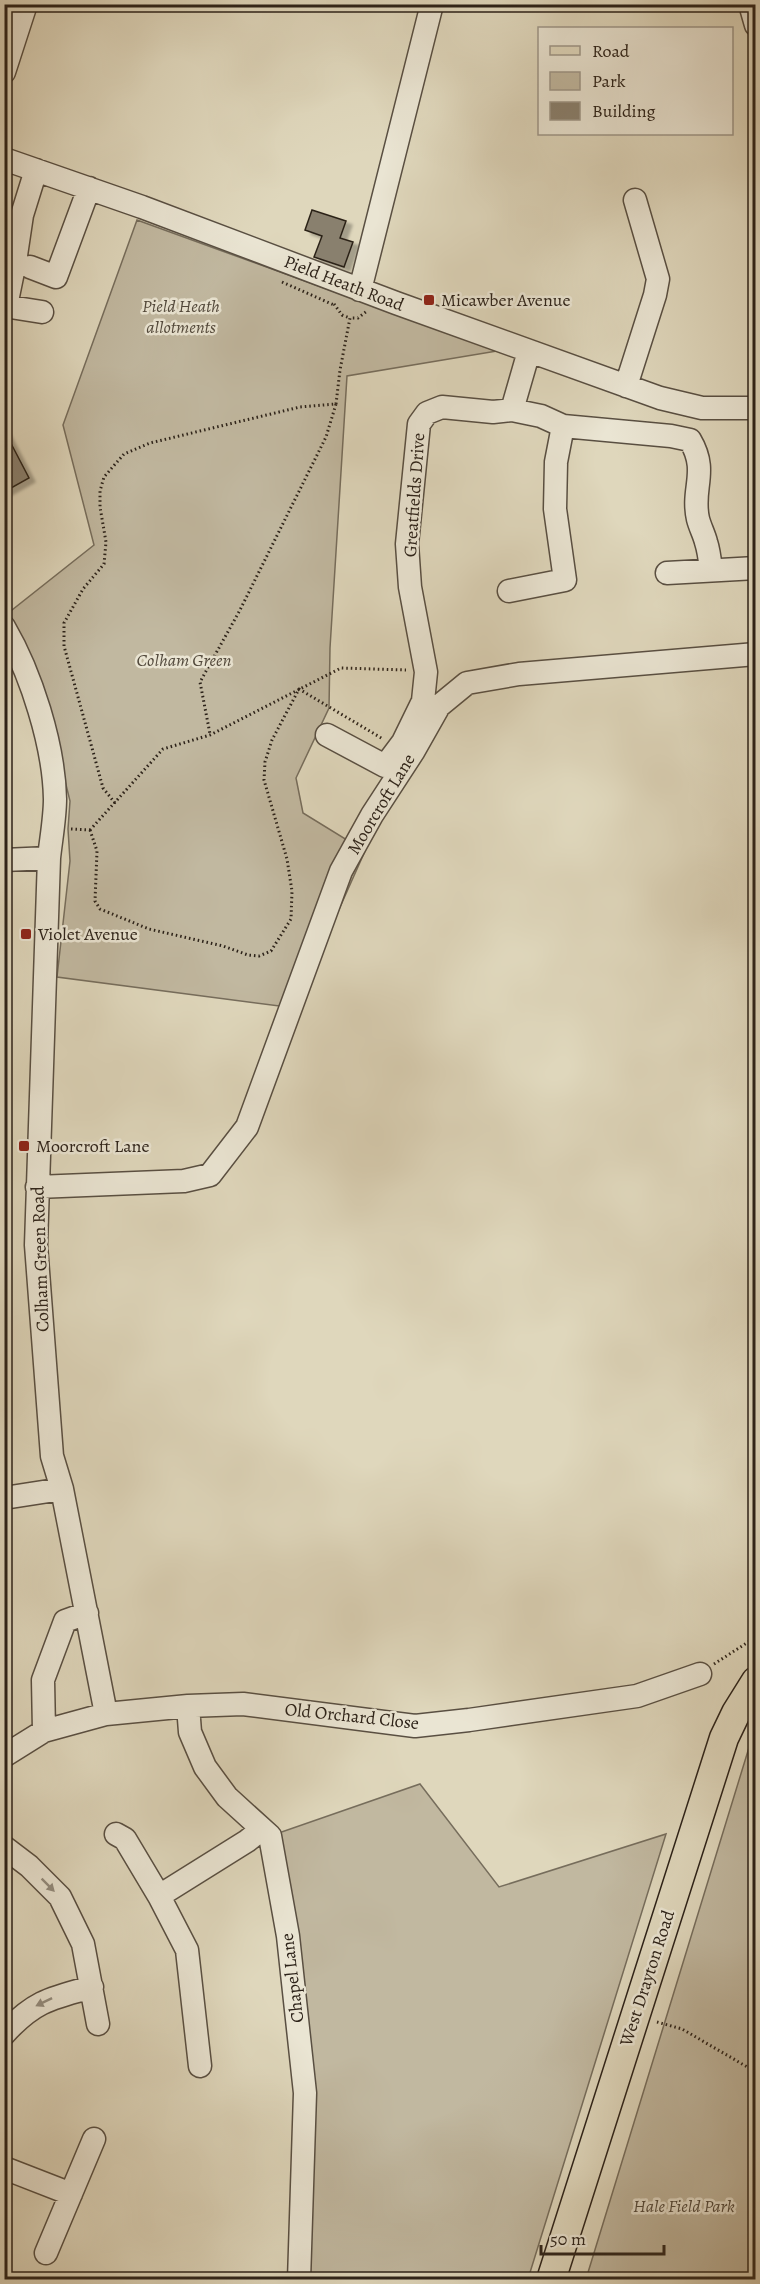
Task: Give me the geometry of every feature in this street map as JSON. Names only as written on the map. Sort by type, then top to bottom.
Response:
[{"type":"main road","name":"West Drayton Road","points":[[551,2280],[724,1738],[756,1681]]},
{"type":"street","points":[[4,72],[26,4]]},
{"type":"street","points":[[365,298],[432,4]]},
{"type":"street","points":[[750,4],[756,26]]},
{"type":"street","name":"Pield Heath Road","points":[[4,159],[89,188],[365,298],[529,351],[660,398],[702,408],[756,408]]},
{"type":"street","points":[[36,170],[22,215],[5,306],[42,312]]},
{"type":"street","points":[[30,267],[56,277],[89,188]]},
{"type":"street","points":[[626,386],[658,279],[634,200]]},
{"type":"street","points":[[512,410],[529,351]]},
{"type":"street","name":"Greatfields Drive","points":[[327,735],[385,766],[403,742],[423,701],[426,672],[410,587],[407,544],[419,424],[427,413],[442,407],[493,412],[512,410],[541,416],[563,426],[690,440],[699,455],[700,471],[696,499],[698,519],[707,542],[711,570]]},
{"type":"street","points":[[509,591],[565,580],[555,509],[556,462],[563,426]]},
{"type":"street","points":[[667,573],[756,568]]},
{"type":"street","name":"Colham Green Road","points":[[4,627],[19,656],[47,738],[55,801],[49,858],[36,1245],[52,1456],[62,1489],[106,1714]]},
{"type":"street","name":"Moorcroft Lane","points":[[37,1188],[146,1181],[184,1181],[210,1175],[247,1127],[341,871],[372,815],[413,752],[439,706],[467,683],[519,674],[756,654]]},
{"type":"street","points":[[4,860],[49,858]]},
{"type":"street","points":[[4,1498],[62,1489]]},
{"type":"street","points":[[44,1731],[43,1680],[65,1621],[87,1613]]},
{"type":"street","name":"Old Orchard Close","points":[[4,1756],[44,1731],[106,1714],[188,1706],[243,1704],[415,1726],[637,1696],[700,1674]]},
{"type":"street","name":"Chapel Lane","points":[[188,1706],[190,1732],[206,1767],[227,1797],[270,1836],[288,1936],[305,2093],[299,2280]]},
{"type":"street","points":[[159,1896],[247,1841],[262,1829]]},
{"type":"street","points":[[116,1834],[125,1839],[159,1896],[187,1950],[200,2066]]},
{"type":"street","points":[[4,1847],[29,1866],[60,1898],[83,1944],[98,2024]]},
{"type":"street","points":[[4,2034],[22,2014],[47,2000],[92,1987]]},
{"type":"street","points":[[46,2253],[94,2139]]},
{"type":"street","points":[[4,2168],[71,2194]]},
{"type":"path","points":[[285,272],[281,282],[335,303],[342,315],[350,318],[358,318],[366,313],[365,298]]},
{"type":"path","points":[[210,735],[200,682],[240,610],[326,437],[336,404],[350,318]]},
{"type":"path","points":[[115,803],[103,788],[64,646],[64,623],[83,590],[104,564],[106,542],[100,507],[100,491],[105,477],[124,454],[150,443],[300,407],[336,404]]},
{"type":"path","points":[[68,829],[90,830],[163,749],[210,735],[341,668],[406,670]]},
{"type":"path","points":[[299,689],[391,743]]},
{"type":"path","points":[[90,830],[97,851],[95,901],[100,909],[149,929],[223,946],[248,955],[259,956],[271,951],[291,919],[292,891],[287,860],[264,780],[264,762],[272,740],[299,689]]},
{"type":"path","points":[[700,1674],[756,1637]]},
{"type":"path","points":[[635,2015],[682,2030],[756,2072]]},
{"type":"green space","name":"Colham Green","points":[[137,220],[497,351],[347,376],[330,648],[329,708],[296,778],[303,813],[365,851],[295,1008],[57,977],[70,861],[68,829],[70,801],[48,711],[7,614],[94,545],[63,425]]},
{"type":"green space","name":"Hale Field Park","points":[[755,1728],[755,2279],[586,2279]]},
{"type":"green space","points":[[420,1784],[499,1887],[666,1834],[528,2279],[299,2279],[305,2093],[270,1836]]},
{"type":"building","points":[[312,210],[346,221],[340,238],[353,242],[344,267],[314,257],[322,236],[305,230]]},
{"type":"building","points":[[4,430],[29,478],[4,492]]},
{"type":"place","name":"Micawber Avenue","points":[[429,300]]},
{"type":"place","name":"Violet Avenue","points":[[26,934]]},
{"type":"place","name":"Moorcroft Lane","points":[[24,1146]]},
{"type":"park label","name":"Pield Heath allotments","points":[[181,316]]}]
